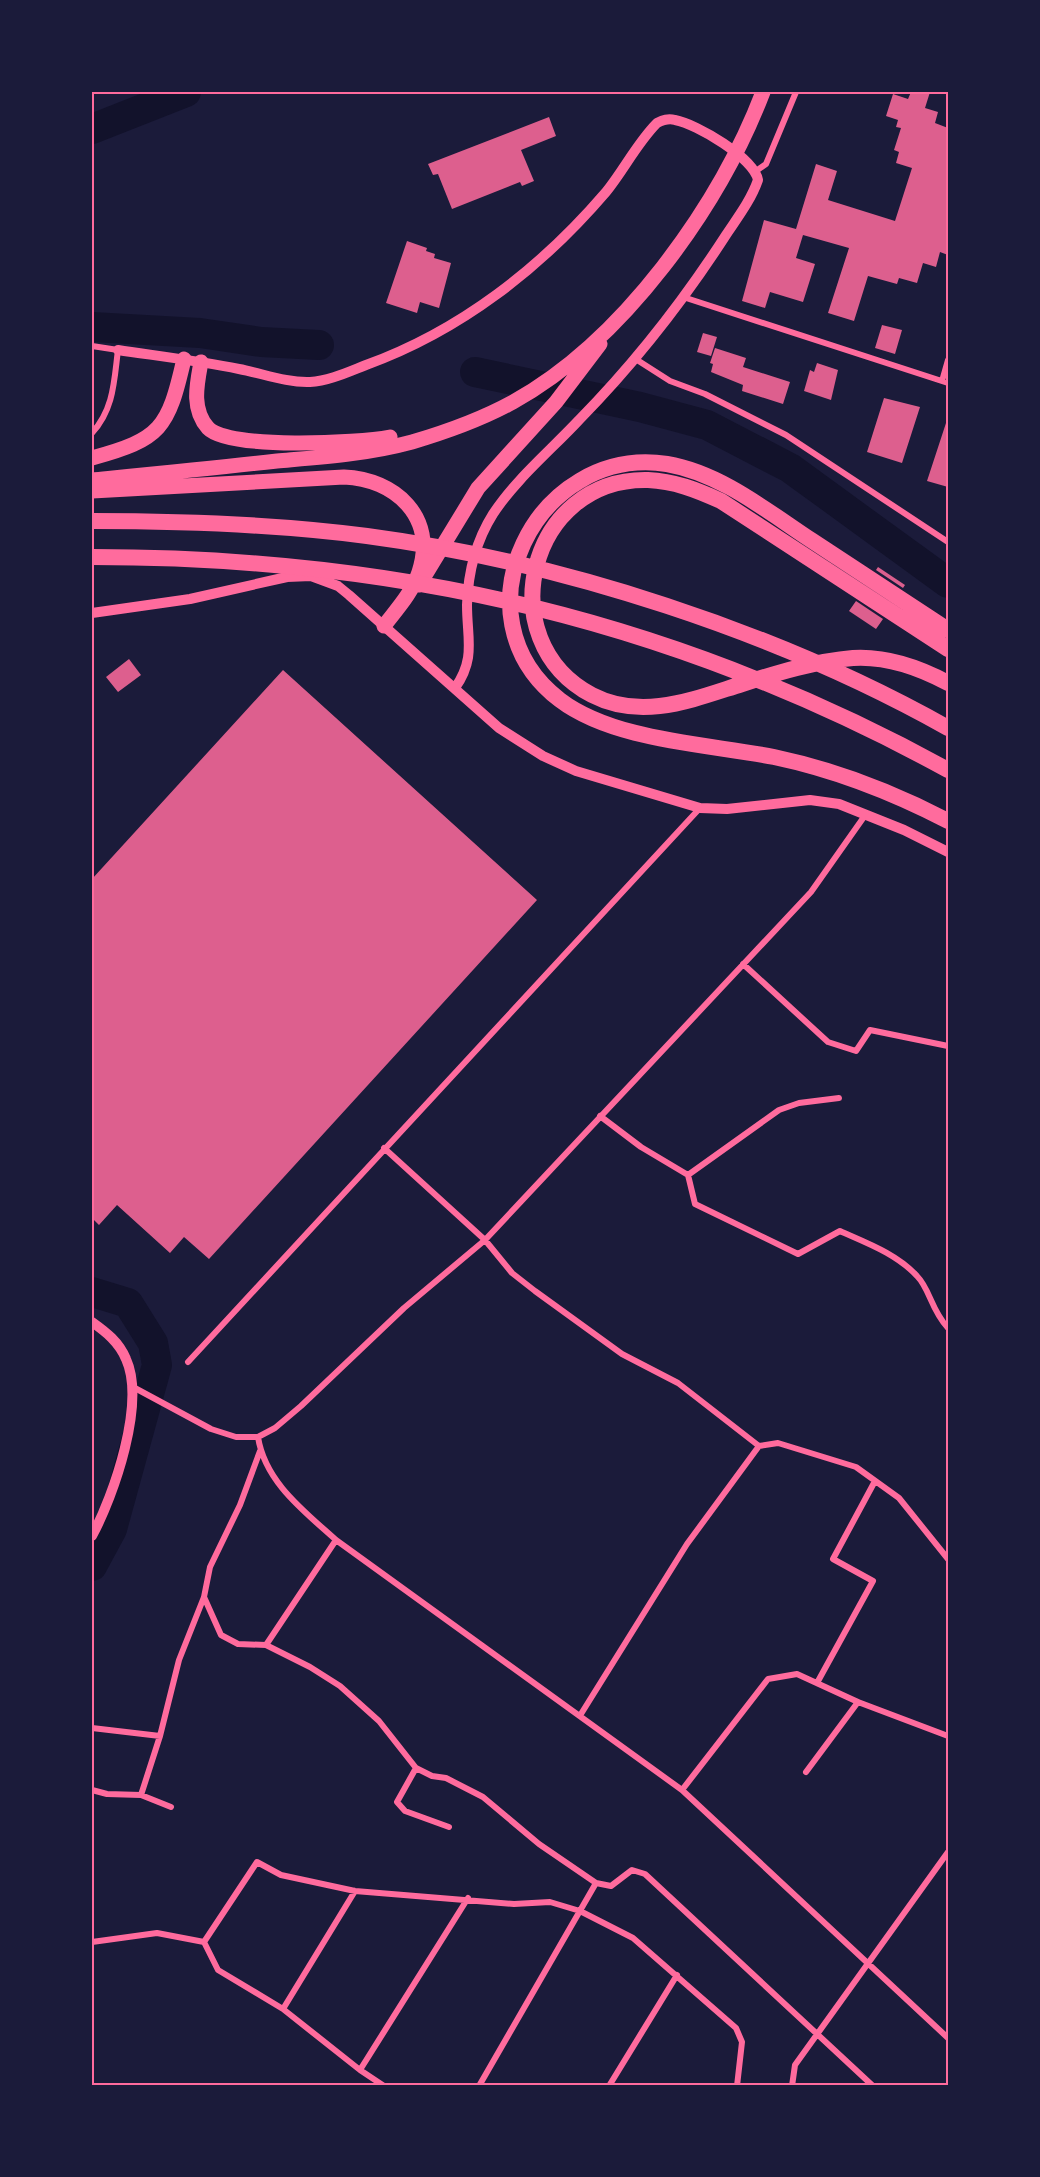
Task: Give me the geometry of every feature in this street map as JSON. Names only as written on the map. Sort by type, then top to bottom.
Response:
[{"type":"highway","points":[[384,626],[409,600],[428,574],[477,488],[544,416],[677,246],[720,179],[763,92]]},
{"type":"highway","points":[[92,480],[373,450],[448,430],[555,374],[623,313]]},
{"type":"highway","points":[[92,458],[139,443],[157,430],[171,411],[184,359]]},
{"type":"highway","points":[[201,362],[196,390],[199,412],[210,430],[229,439],[336,442],[377,439],[445,423],[507,401]]},
{"type":"highway","points":[[948,630],[730,488],[690,470],[667,464],[625,464],[585,477],[563,491],[531,526],[513,569],[511,610],[520,647],[542,682],[574,710],[603,723],[646,735],[818,768],[881,789],[948,821]]},
{"type":"highway","points":[[92,491],[344,477],[360,478],[388,487],[399,496],[417,520],[422,537],[423,554],[412,587],[384,626]]},
{"type":"highway","points":[[948,649],[721,501],[693,488],[668,482],[622,482],[581,499],[549,532],[539,551],[532,578],[531,600],[543,644],[557,665],[572,681],[593,695],[616,704],[640,707],[690,702],[792,670],[854,658],[874,658],[914,668],[948,683]]},
{"type":"highway","points":[[92,521],[186,521],[293,528],[369,536],[509,563],[673,609],[768,643],[848,677],[948,728]]},
{"type":"highway","points":[[92,557],[182,557],[276,563],[362,573],[499,598],[579,618],[750,675],[828,708],[948,770]]},
{"type":"street","points":[[756,171],[766,164],[796,92]]},
{"type":"street","points":[[92,346],[184,359],[299,382],[313,382],[362,367],[416,344],[476,310],[563,238],[619,176],[649,130],[664,119],[688,124],[743,158],[756,171],[758,180],[754,192],[715,253],[611,384],[517,483],[483,532],[468,587],[469,662],[465,674],[455,688]]},
{"type":"street","points":[[682,296],[945,382],[948,360]]},
{"type":"street","points":[[92,433],[102,422],[109,407],[118,350]]},
{"type":"street","points":[[633,358],[670,381],[705,394],[786,435],[948,542]]},
{"type":"street","points":[[92,613],[190,599],[287,577],[310,576],[338,586],[499,728],[543,756],[576,771],[700,808],[727,810],[810,800],[839,804],[867,814],[948,852]]},
{"type":"street","points":[[188,1362],[700,808]]},
{"type":"street","points":[[133,1387],[211,1429],[236,1437],[258,1437],[301,1406],[404,1308],[484,1240],[811,892],[867,814]]},
{"type":"street","points":[[743,964],[828,1042],[856,1051],[870,1030],[948,1046]]},
{"type":"street","points":[[688,1175],[779,1110],[799,1103],[839,1098]]},
{"type":"street","points":[[600,1116],[641,1147],[688,1175],[696,1204],[798,1254],[840,1232],[879,1248],[919,1277],[936,1316],[948,1328]]},
{"type":"street","points":[[384,1148],[484,1240],[512,1273],[622,1354],[678,1383],[759,1446]]},
{"type":"street","points":[[92,1322],[114,1339],[127,1359],[133,1387],[124,1457],[92,1536]]},
{"type":"street","points":[[258,1437],[260,1450],[267,1465],[285,1491],[336,1540],[581,1714],[682,1790],[948,2038]]},
{"type":"street","points":[[581,1714],[687,1544],[759,1446],[778,1443],[856,1467],[899,1498],[948,1559]]},
{"type":"street","points":[[141,1795],[160,1736],[179,1660],[204,1597],[210,1567],[240,1505],[260,1450]]},
{"type":"street","points":[[817,1683],[873,1581],[833,1559],[875,1480]]},
{"type":"street","points":[[266,1645],[336,1540]]},
{"type":"street","points":[[204,1597],[221,1635],[238,1644],[266,1645],[310,1666],[340,1686],[379,1721],[416,1768],[432,1776],[446,1778],[483,1797],[539,1844],[596,1883],[611,1886],[632,1870],[645,1874],[873,2085]]},
{"type":"street","points":[[682,1790],[768,1679],[797,1674],[858,1702],[948,1736]]},
{"type":"street","points":[[806,1772],[858,1702]]},
{"type":"street","points":[[92,1728],[160,1736]]},
{"type":"street","points":[[416,1768],[396,1802],[405,1811],[449,1827]]},
{"type":"street","points":[[92,1790],[107,1794],[141,1795],[171,1807]]},
{"type":"street","points":[[792,2085],[795,2065],[948,1852]]},
{"type":"street","points":[[204,1942],[257,1862],[281,1875],[355,1891],[468,1898],[514,1904],[550,1902],[580,1911],[633,1938],[736,2028],[742,2042],[737,2085]]},
{"type":"street","points":[[479,2085],[596,1883]]},
{"type":"street","points":[[283,2009],[355,1891]]},
{"type":"street","points":[[360,2070],[468,1898]]},
{"type":"street","points":[[92,1942],[157,1932],[204,1942]]},
{"type":"street","points":[[204,1942],[218,1970],[283,2009],[360,2070],[384,2085]]},
{"type":"street","points":[[609,2085],[677,1975]]},
{"type":"building","points":[[911,92],[930,92],[925,108],[938,112],[935,123],[948,128],[948,255],[940,252],[936,267],[923,263],[917,283],[899,278],[897,284],[868,276],[854,321],[828,313],[849,248],[803,235],[796,258],[815,264],[803,302],[770,292],[765,308],[742,301],[764,220],[796,229],[816,164],[837,171],[828,200],[895,221],[912,168],[896,163],[899,152],[894,150],[901,128],[896,127],[898,120],[886,116],[893,94],[908,99]]},
{"type":"building","points":[[549,117],[556,136],[521,150],[534,181],[522,186],[520,182],[452,209],[438,174],[433,175],[428,164]]},
{"type":"building","points":[[407,241],[427,248],[426,251],[435,254],[434,258],[451,263],[439,308],[420,302],[417,313],[386,303]]},
{"type":"building","points":[[882,325],[902,330],[895,354],[875,348]]},
{"type":"building","points":[[703,333],[717,337],[711,356],[697,352]]},
{"type":"building","points":[[715,348],[746,358],[743,367],[790,382],[783,404],[742,391],[743,385],[711,372],[713,364],[710,363]]},
{"type":"building","points":[[817,363],[838,370],[831,400],[804,391],[810,370],[814,372]]},
{"type":"building","points":[[884,398],[920,407],[902,463],[867,452]]},
{"type":"building","points":[[946,423],[948,424],[948,487],[927,481]]},
{"type":"building","points":[[878,567],[905,585],[903,588],[876,570]]},
{"type":"building","points":[[856,601],[883,619],[876,629],[849,611]]},
{"type":"building","points":[[129,659],[141,675],[118,692],[106,677]]},
{"type":"building","points":[[283,670],[537,900],[209,1259],[184,1237],[170,1253],[117,1205],[99,1225],[92,1218],[92,879]]},
{"type":"waterway","points":[[92,129],[186,92]]},
{"type":"waterway","points":[[92,327],[200,333],[261,342],[319,345]]},
{"type":"waterway","points":[[475,372],[640,407],[707,425],[790,468],[948,583]]},
{"type":"waterway","points":[[92,1292],[128,1303],[153,1343],[157,1365],[112,1529],[92,1566]]}]
